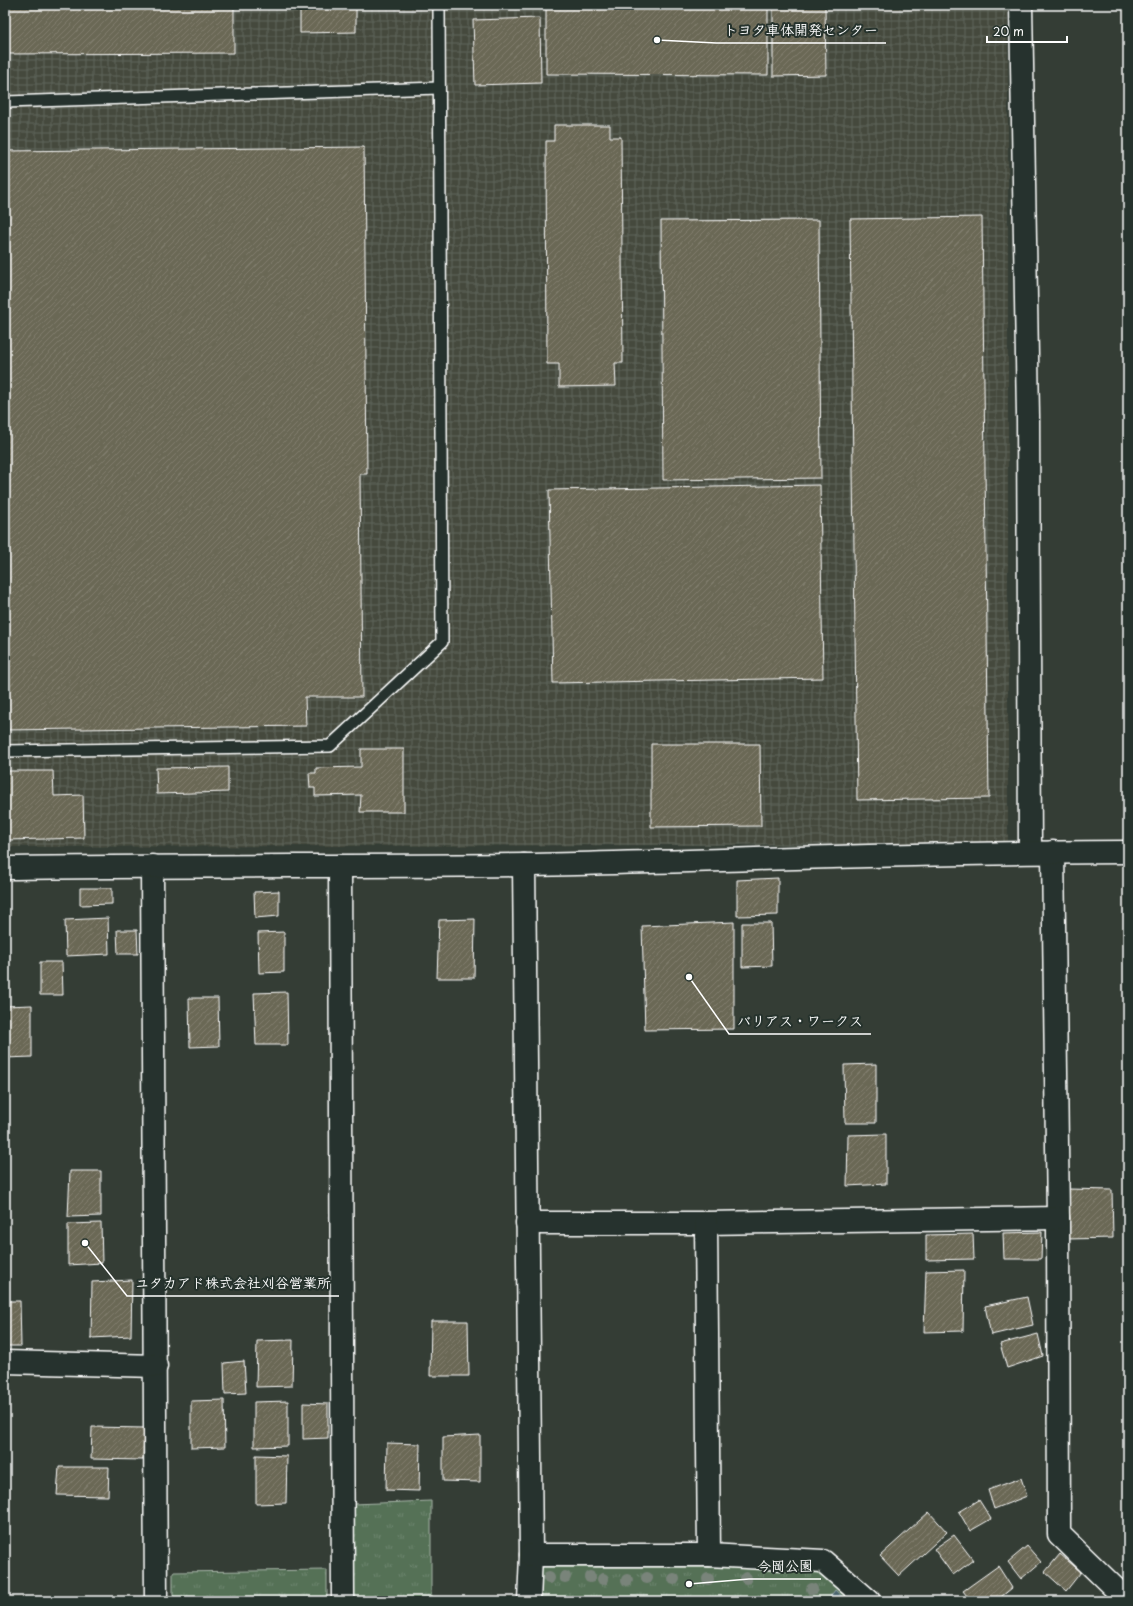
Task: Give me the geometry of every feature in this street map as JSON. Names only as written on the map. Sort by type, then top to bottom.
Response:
[{"type":"street","points":[[1021,5],[1028,424],[1030,852]]},
{"type":"street","points":[[5,868],[524,865],[1030,852],[1128,852]]},
{"type":"street","points":[[1053,852],[1058,1218],[1059,1534],[1128,1601]]},
{"type":"street","points":[[524,865],[531,1555],[529,1601]]},
{"type":"street","points":[[152,866],[156,1366],[156,1601]]},
{"type":"street","points":[[340,866],[343,1601]]},
{"type":"street","points":[[527,1223],[706,1224],[1058,1218]]},
{"type":"street","points":[[706,1224],[709,1555]]},
{"type":"street","points":[[5,1362],[156,1366]]},
{"type":"street","points":[[531,1555],[709,1555],[823,1561],[869,1601]]},
{"type":"lane","points":[[5,751],[330,746],[442,642],[439,5]]},
{"type":"lane","points":[[5,102],[439,88]]},
{"type":"shaded area","points":[[5,5],[1008,5],[1008,844],[5,847]]},
{"type":"green space","points":[[431,1501],[431,1601],[353,1601],[353,1504]]},
{"type":"green space","points":[[538,1567],[821,1567],[860,1601],[536,1601]]},
{"type":"green space","points":[[327,1570],[327,1601],[173,1601],[173,1572]]},
{"type":"water","points":[[835,1590],[847,1601],[827,1601]]},
{"type":"building","points":[[5,5],[234,5],[234,53],[5,54]]},
{"type":"building","points":[[300,5],[356,5],[356,32],[300,33]]},
{"type":"building","points":[[546,5],[768,5],[768,75],[546,74]]},
{"type":"building","points":[[773,5],[825,5],[826,75],[773,76]]},
{"type":"building","points":[[540,18],[541,83],[475,85],[473,20]]},
{"type":"building","points":[[554,125],[610,125],[610,137],[621,137],[623,363],[615,363],[616,386],[559,387],[559,364],[547,364],[546,141],[554,141]]},
{"type":"building","points":[[364,147],[367,474],[360,474],[362,697],[305,697],[306,726],[5,730],[5,151]]},
{"type":"building","points":[[982,217],[989,798],[857,800],[850,219]]},
{"type":"building","points":[[819,220],[821,478],[663,480],[661,221]]},
{"type":"building","points":[[820,485],[823,678],[553,683],[549,490]]},
{"type":"building","points":[[651,744],[760,744],[761,826],[651,827]]},
{"type":"building","points":[[361,749],[404,749],[404,812],[360,812],[361,795],[315,796],[315,788],[310,788],[309,773],[316,773],[316,768],[361,767]]},
{"type":"building","points":[[228,767],[228,792],[157,794],[156,768]]},
{"type":"building","points":[[6,771],[53,771],[54,796],[83,795],[84,838],[7,840]]},
{"type":"building","points":[[778,878],[778,915],[737,916],[737,880]]},
{"type":"building","points":[[80,888],[112,888],[112,904],[80,905]]},
{"type":"building","points":[[279,891],[279,916],[255,918],[254,892]]},
{"type":"building","points":[[108,918],[109,954],[66,956],[65,920]]},
{"type":"building","points":[[475,919],[474,978],[437,978],[439,920]]},
{"type":"building","points":[[734,922],[734,1029],[645,1030],[642,926]]},
{"type":"building","points":[[742,923],[771,923],[772,966],[742,967]]},
{"type":"building","points":[[117,930],[137,930],[138,954],[118,954]]},
{"type":"building","points":[[284,932],[284,972],[259,973],[258,933]]},
{"type":"building","points":[[40,962],[62,962],[63,995],[40,995]]},
{"type":"building","points":[[287,992],[288,1045],[256,1045],[254,993]]},
{"type":"building","points":[[189,998],[218,998],[219,1046],[190,1047]]},
{"type":"building","points":[[32,1005],[32,1057],[5,1058],[5,1006]]},
{"type":"building","points":[[876,1064],[876,1123],[845,1123],[844,1065]]},
{"type":"building","points":[[886,1134],[886,1184],[847,1186],[848,1135]]},
{"type":"building","points":[[70,1171],[101,1171],[101,1216],[68,1217]]},
{"type":"building","points":[[1068,1189],[1112,1190],[1113,1238],[1067,1239]]},
{"type":"building","points":[[101,1223],[102,1263],[68,1265],[68,1224]]},
{"type":"building","points":[[1042,1232],[1041,1259],[1004,1259],[1003,1233]]},
{"type":"building","points":[[973,1234],[974,1259],[926,1260],[926,1235]]},
{"type":"building","points":[[964,1270],[963,1331],[924,1332],[926,1271]]},
{"type":"building","points":[[132,1280],[131,1336],[91,1338],[92,1282]]},
{"type":"building","points":[[1027,1297],[1033,1325],[991,1335],[985,1306]]},
{"type":"building","points":[[5,1301],[20,1301],[21,1346],[5,1346]]},
{"type":"building","points":[[431,1321],[468,1321],[469,1376],[430,1376]]},
{"type":"building","points":[[1038,1334],[1043,1356],[1007,1368],[1000,1344]]},
{"type":"building","points":[[293,1340],[292,1386],[256,1387],[257,1341]]},
{"type":"building","points":[[244,1361],[246,1393],[225,1394],[224,1363]]},
{"type":"building","points":[[224,1400],[225,1447],[191,1448],[191,1401]]},
{"type":"building","points":[[288,1401],[288,1446],[254,1447],[254,1402]]},
{"type":"building","points":[[303,1403],[328,1404],[328,1438],[303,1439]]},
{"type":"building","points":[[92,1427],[144,1428],[143,1460],[91,1459]]},
{"type":"building","points":[[480,1435],[480,1482],[443,1481],[443,1437]]},
{"type":"building","points":[[387,1443],[420,1444],[419,1491],[386,1490]]},
{"type":"building","points":[[256,1455],[287,1456],[286,1503],[256,1504]]},
{"type":"building","points":[[59,1467],[109,1467],[108,1496],[57,1495]]},
{"type":"building","points":[[1021,1478],[1027,1496],[994,1509],[988,1490]]},
{"type":"building","points":[[979,1500],[991,1519],[970,1531],[959,1512]]},
{"type":"building","points":[[929,1512],[947,1532],[899,1576],[880,1556]]},
{"type":"building","points":[[954,1535],[973,1560],[953,1575],[934,1549]]},
{"type":"building","points":[[1027,1546],[1041,1562],[1021,1579],[1008,1562]]},
{"type":"building","points":[[1060,1554],[1081,1572],[1066,1591],[1045,1572]]},
{"type":"building","points":[[998,1566],[1012,1588],[996,1601],[971,1601],[963,1591]]},
{"type":"place","name":"トヨタ車体開発センター","points":[[657,40]]},
{"type":"place","name":"バリアス・ワークス","points":[[689,977]]},
{"type":"place","name":"ユタカアド株式会社刈谷営業所","points":[[85,1243]]},
{"type":"place","name":"今岡公園","points":[[689,1584]]}]
